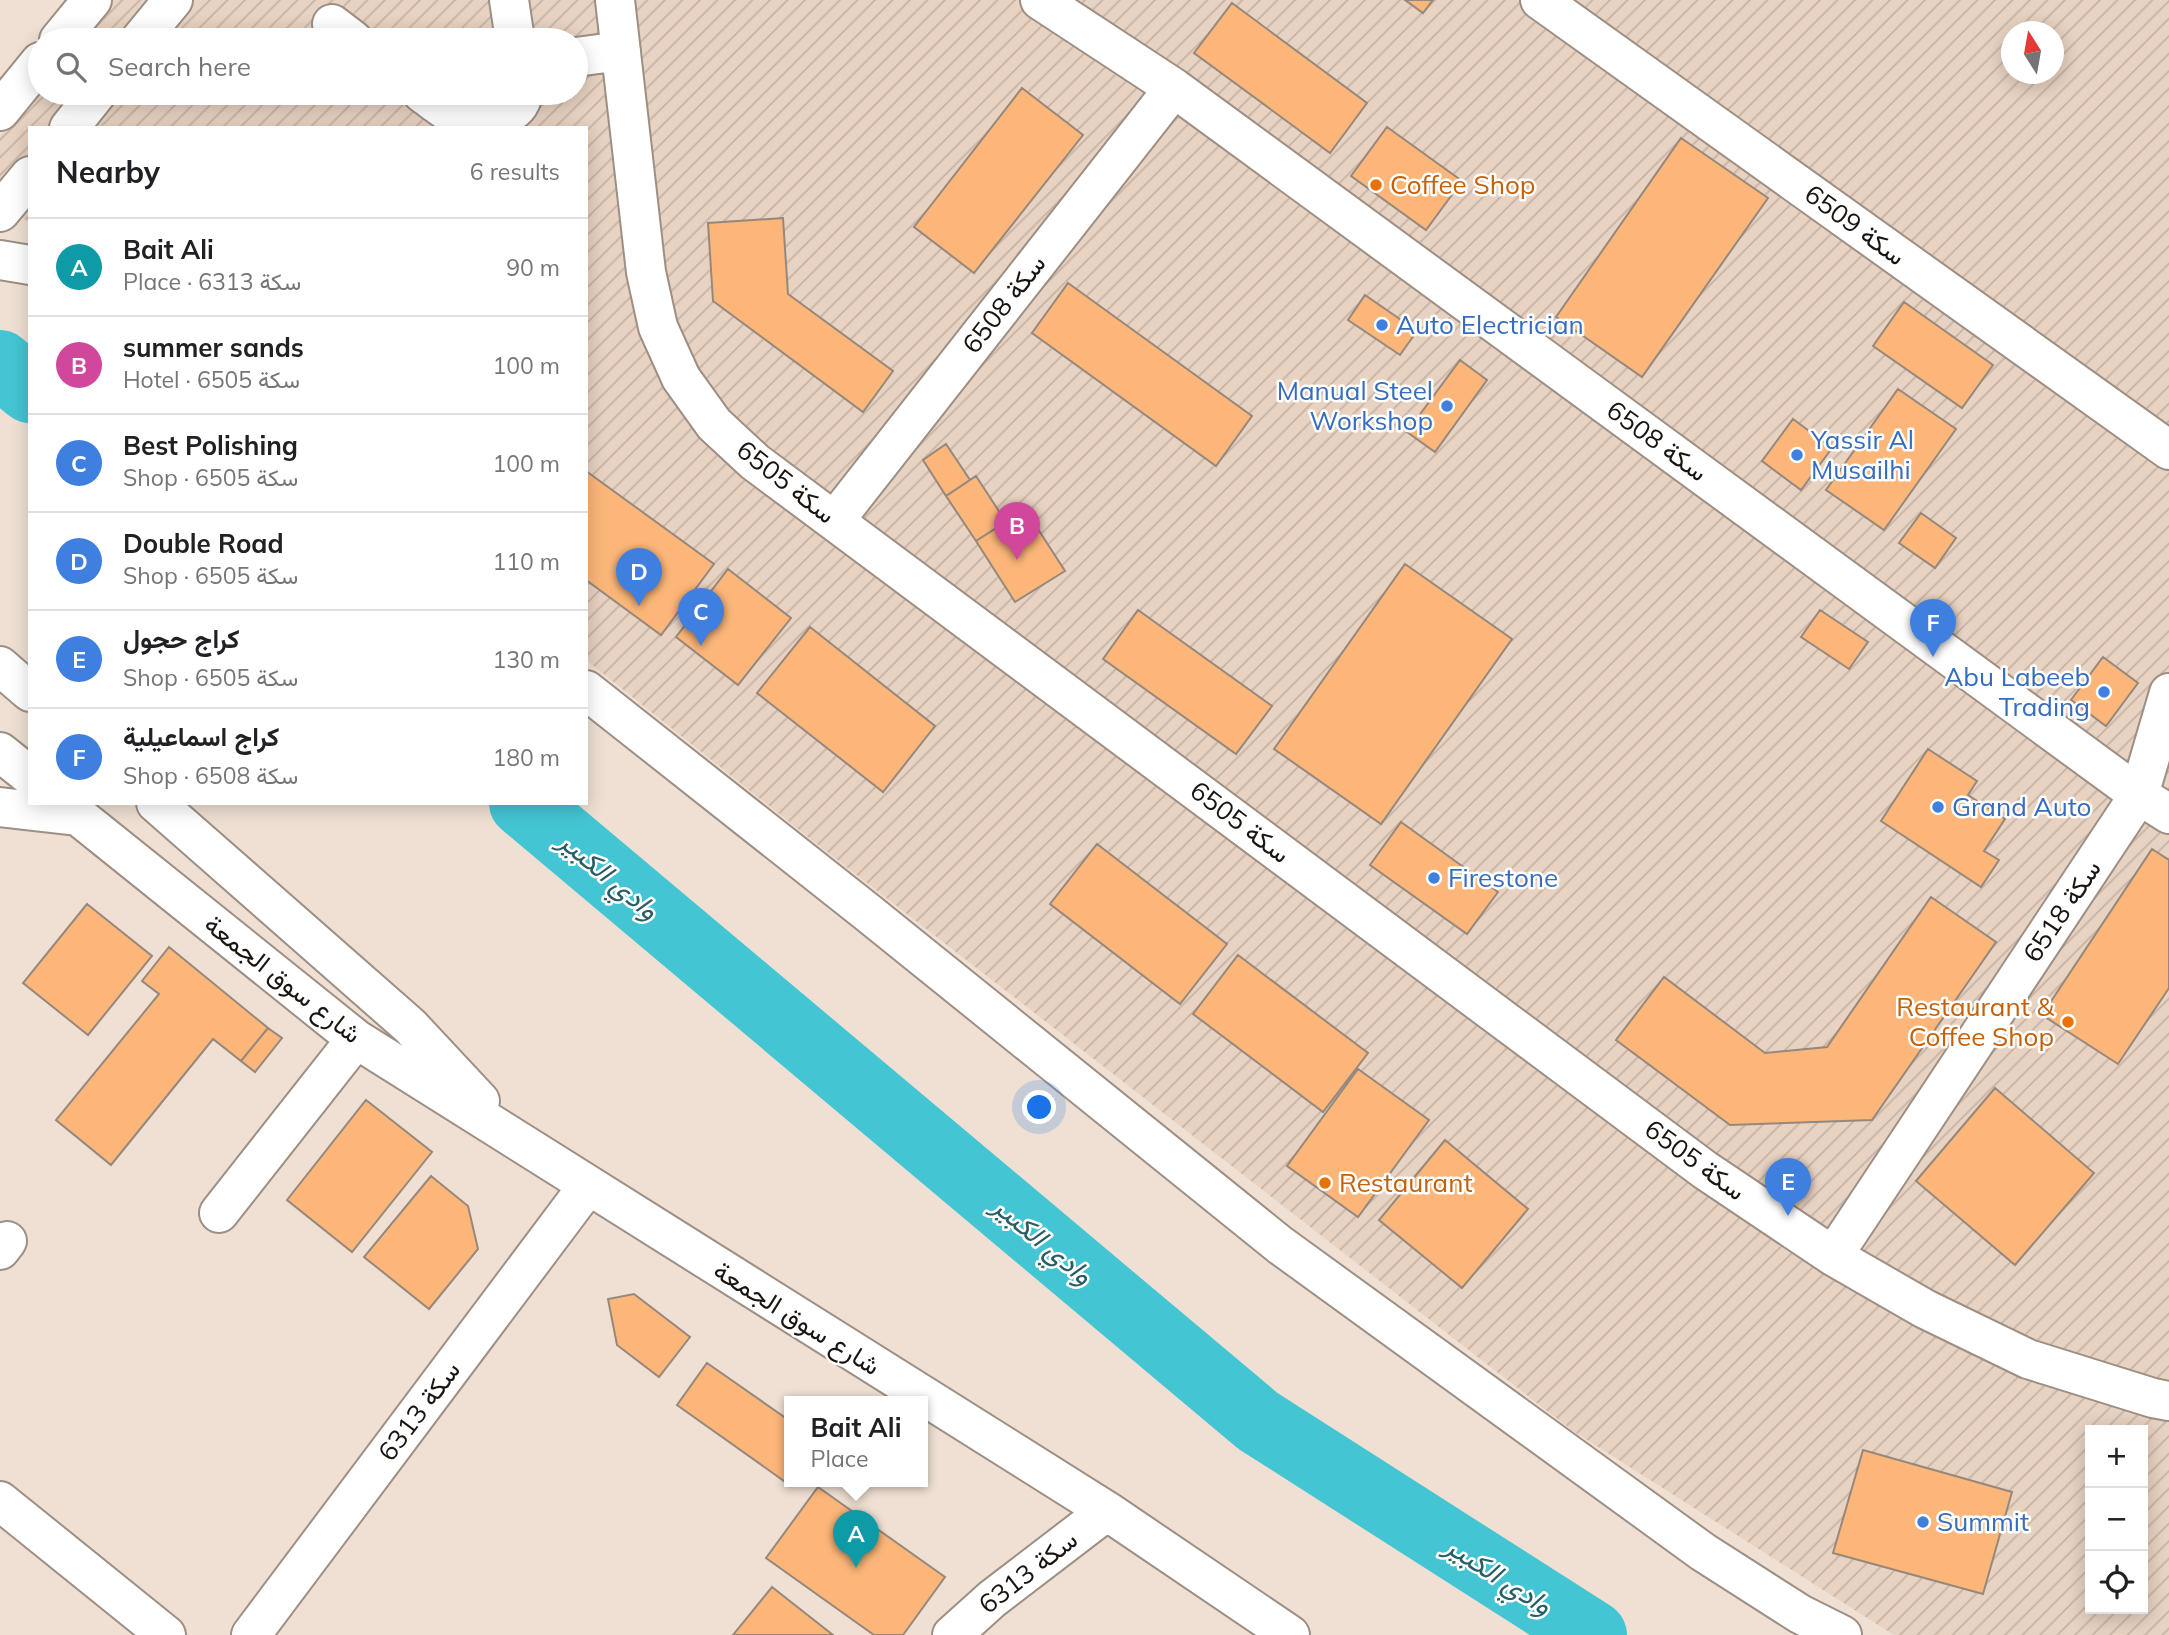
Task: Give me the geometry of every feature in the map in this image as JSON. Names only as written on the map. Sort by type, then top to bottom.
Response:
[{"type":"street","points":[[69,28],[92,0]]},
{"type":"street","points":[[150,28],[173,0]]},
{"type":"street","points":[[509,0],[513,28]]},
{"type":"street","name":"سكة 6505","points":[[615,0],[646,272],[658,327],[681,378],[714,424],[747,455],[1705,1170],[1833,1256],[1925,1309],[2028,1359],[2169,1401]]},
{"type":"street","name":"سكة 6508","points":[[1040,0],[1174,88],[2154,805]]},
{"type":"street","name":"سكة 6509","points":[[1540,0],[2168,448]]},
{"type":"street","points":[[588,55],[621,51]]},
{"type":"street","points":[[0,111],[28,77]]},
{"type":"street","name":"سكة 6508","points":[[835,520],[1174,88]]},
{"type":"street","points":[[71,126],[87,105]]},
{"type":"street","points":[[438,105],[464,121],[479,125],[511,113],[518,105]]},
{"type":"street","points":[[0,212],[28,178]]},
{"type":"street","points":[[0,260],[28,265]]},
{"type":"street","points":[[0,666],[28,690]]},
{"type":"street","points":[[588,692],[867,912],[1280,1245],[1703,1552],[1800,1614],[1842,1635]]},
{"type":"street","name":"سكة 6518","points":[[1833,1256],[2154,805],[2169,693]]},
{"type":"street","points":[[0,751],[28,774]]},
{"type":"street","name":"شارع سوق الجمعة","points":[[158,805],[410,1026],[515,1139]]},
{"type":"street","points":[[0,807],[70,809]]},
{"type":"street","name":"شارع سوق الجمعة","points":[[70,809],[356,1039],[923,1396]]},
{"type":"street","points":[[219,1213],[356,1039]]},
{"type":"street","name":"سكة 6313","points":[[251,1635],[587,1186]]},
{"type":"street","name":"شارع سوق الجمعة","points":[[928,1399],[1107,1511],[1290,1635]]},
{"type":"street","points":[[0,1501],[166,1635]]},
{"type":"street","name":"سكة 6313","points":[[951,1635],[992,1599],[1107,1511]]},
{"type":"shaded area","points":[[113,0],[2169,0],[2169,1635],[1894,1635],[1573,1431],[813,841],[588,662],[588,126],[28,126],[28,222],[0,201],[0,136],[28,102],[28,105],[588,105],[588,28],[90,28]]},
{"type":"building","points":[[1405,0],[1433,0],[1423,13]]},
{"type":"building","points":[[1232,3],[1367,103],[1330,153],[1194,53]]},
{"type":"building","points":[[1022,88],[1083,135],[974,273],[914,227]]},
{"type":"building","points":[[1387,127],[1462,181],[1426,230],[1351,176]]},
{"type":"building","points":[[1681,138],[1768,198],[1642,377],[1556,317]]},
{"type":"building","points":[[783,218],[788,294],[893,371],[863,412],[713,301],[708,223]]},
{"type":"building","points":[[1068,283],[1252,416],[1216,466],[1032,333]]},
{"type":"building","name":"Auto Electrician","points":[[1365,295],[1417,331],[1400,355],[1348,320]]},
{"type":"building","points":[[1904,302],[1993,365],[1962,408],[1873,346]]},
{"type":"building","name":"Manual Steel Workshop","points":[[1460,360],[1487,380],[1435,452],[1407,432]]},
{"type":"building","points":[[1898,389],[1956,429],[1884,530],[1826,490]]},
{"type":"building","name":"Yassir Al Musailhi","points":[[1793,419],[1832,448],[1801,490],[1762,461]]},
{"type":"building","points":[[946,444],[970,480],[946,496],[923,460]]},
{"type":"building","points":[[588,472],[714,564],[661,635],[588,581]]},
{"type":"building","points":[[976,476],[1006,522],[976,541],[946,496]]},
{"type":"building","points":[[1025,509],[1065,571],[1015,602],[976,541]]},
{"type":"building","points":[[1921,513],[1956,538],[1935,568],[1899,543]]},
{"type":"building","points":[[1405,564],[1512,639],[1381,824],[1274,749]]},
{"type":"building","points":[[728,569],[791,618],[738,685],[676,637]]},
{"type":"building","points":[[1138,610],[1272,706],[1236,754],[1103,659]]},
{"type":"building","points":[[1820,610],[1868,642],[1849,669],[1801,637]]},
{"type":"building","points":[[810,627],[935,726],[883,792],[757,693]]},
{"type":"building","name":"Abu Labeeb Trading","points":[[2103,657],[2138,683],[2106,726],[2071,700]]},
{"type":"building","name":"Grand Auto","points":[[1928,749],[1977,781],[1968,795],[2005,819],[1984,851],[1999,860],[1981,887],[1881,821]]},
{"type":"building","name":"Firestone","points":[[1401,822],[1498,892],[1467,934],[1370,865]]},
{"type":"building","points":[[1097,844],[1227,944],[1180,1004],[1050,904]]},
{"type":"building","points":[[2152,849],[2169,860],[2169,988],[2118,1064],[2042,1015]]},
{"type":"building","points":[[1931,897],[1996,942],[1872,1120],[1730,1125],[1616,1040],[1664,977],[1765,1053],[1827,1047]]},
{"type":"building","points":[[87,904],[152,956],[88,1035],[23,983]]},
{"type":"building","points":[[169,947],[268,1028],[241,1061],[213,1039],[111,1165],[56,1120],[159,994],[142,981]]},
{"type":"building","points":[[1238,955],[1368,1053],[1323,1112],[1193,1014]]},
{"type":"building","points":[[268,1028],[282,1038],[255,1072],[241,1061]]},
{"type":"building","points":[[1358,1069],[1429,1120],[1358,1217],[1287,1166]]},
{"type":"building","points":[[1995,1088],[2094,1173],[2015,1265],[1916,1181]]},
{"type":"building","points":[[366,1100],[432,1152],[352,1252],[287,1200]]},
{"type":"building","points":[[1445,1140],[1528,1209],[1462,1288],[1379,1220]]},
{"type":"building","points":[[431,1176],[468,1206],[478,1249],[429,1309],[364,1257]]},
{"type":"building","points":[[634,1294],[690,1337],[659,1377],[617,1345],[608,1299]]},
{"type":"building","points":[[707,1363],[784,1417],[784,1481],[677,1405]]},
{"type":"building","name":"Summit","points":[[1863,1450],[2012,1492],[1983,1594],[1833,1553]]},
{"type":"building","points":[[818,1487],[945,1577],[903,1635],[874,1635],[766,1558]]},
{"type":"building","points":[[772,1587],[833,1635],[733,1635]]},
{"type":"waterway","name":"وادي الكبير","points":[[0,364],[28,387]]},
{"type":"waterway","name":"وادي الكبير","points":[[525,805],[1258,1421],[1593,1635]]},
{"type":"place","name":"Coffee Shop","points":[[1376,185]]},
{"type":"place","name":"Auto Electrician","points":[[1382,325]]},
{"type":"place","name":"Manual Steel Workshop","points":[[1447,406]]},
{"type":"place","name":"Yassir Al Musailhi","points":[[1797,455]]},
{"type":"place","name":"summer sands","points":[[1017,560]]},
{"type":"place","name":"Double Road","points":[[639,606]]},
{"type":"place","name":"Best Polishing","points":[[701,646]]},
{"type":"place","name":"كراج اسماعيلية","points":[[1933,657]]},
{"type":"place","name":"Abu Labeeb Trading","points":[[2104,692]]},
{"type":"place","name":"Grand Auto","points":[[1938,807]]},
{"type":"place","name":"Firestone","points":[[1434,878]]},
{"type":"place","name":"Restaurant & Coffee Shop","points":[[2068,1022]]},
{"type":"place","name":"Restaurant","points":[[1325,1183]]},
{"type":"place","name":"كراج حجول","points":[[1788,1216]]},
{"type":"place","name":"Summit","points":[[1923,1522]]},
{"type":"place","name":"Bait Ali","points":[[856,1568]]}]
